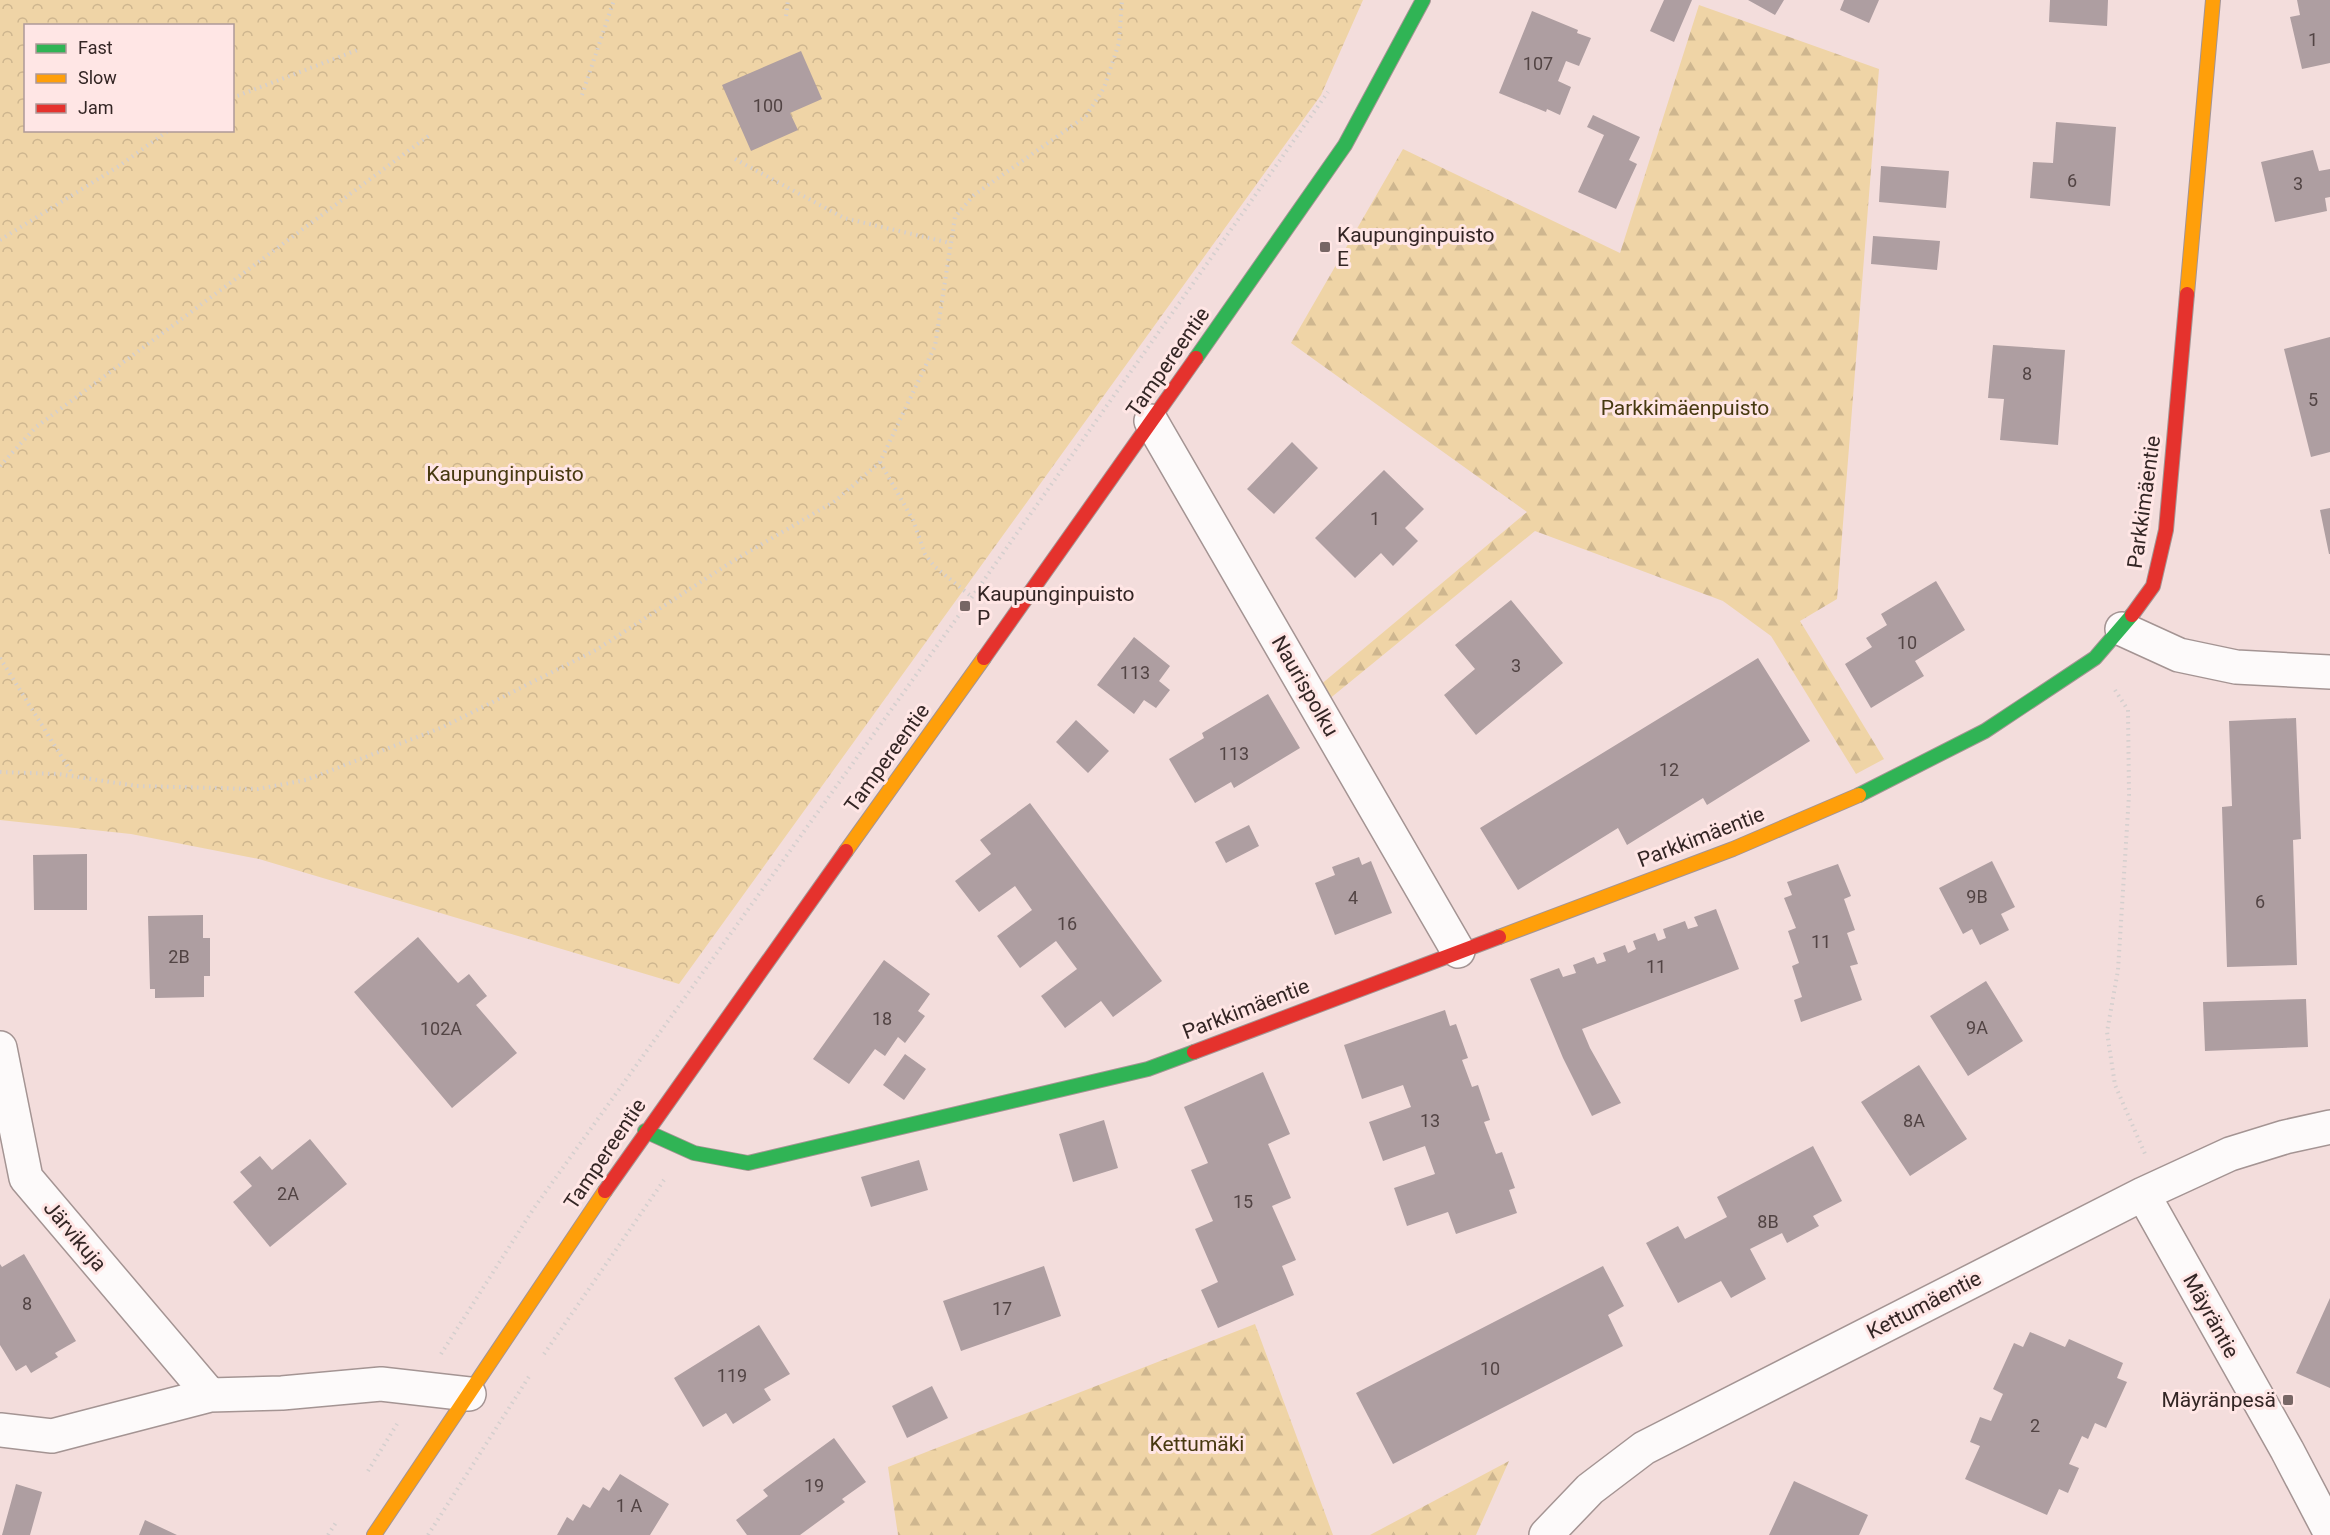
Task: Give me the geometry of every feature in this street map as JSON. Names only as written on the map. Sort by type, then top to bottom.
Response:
[{"type":"street","name":"Tampereentie","points":[[374,1535],[645,1131],[1151,422],[1345,145],[1424,0]]},
{"type":"street","name":"Parkkimäentie","points":[[645,1131],[694,1153],[748,1163],[1148,1069],[1733,849],[1865,792],[1986,731],[2095,658],[2122,629],[2153,586],[2166,530],[2213,0]]},
{"type":"street","name":"Naurispolku","points":[[1151,422],[1458,951]]},
{"type":"street","points":[[2122,629],[2179,655],[2236,667],[2330,672]]},
{"type":"street","name":"Järvikuja","points":[[0,1048],[26,1178],[210,1395]]},
{"type":"street","name":"Kettumäentie","points":[[1546,1535],[1590,1489],[1644,1448],[2143,1194],[2230,1154],[2285,1137],[2330,1127]]},
{"type":"street","name":"Mäyräntie","points":[[2143,1194],[2287,1450],[2330,1532]]},
{"type":"street","points":[[0,1430],[52,1436],[210,1395],[282,1393],[381,1384],[469,1394]]},
{"type":"path","points":[[582,95],[614,0]]},
{"type":"path","points":[[786,16],[788,0]]},
{"type":"path","points":[[0,772],[73,776],[137,786],[258,789],[306,780],[443,727],[596,650],[733,561],[835,501],[880,462],[935,346],[955,217],[974,195],[1086,116],[1104,88],[1119,43],[1122,0]]},
{"type":"path","points":[[234,97],[360,49]]},
{"type":"path","points":[[365,1476],[534,1208],[972,597],[1334,84]]},
{"type":"path","points":[[0,240],[119,166],[166,132]]},
{"type":"path","points":[[0,466],[36,427],[431,134]]},
{"type":"path","points":[[735,159],[844,218],[950,243]]},
{"type":"path","points":[[880,462],[913,520],[925,554],[934,566],[972,597]]},
{"type":"path","points":[[0,658],[73,776]]},
{"type":"path","points":[[2095,658],[2128,710],[2129,795],[2123,901],[2118,969],[2107,1032],[2115,1084],[2146,1155]]},
{"type":"path","points":[[541,1359],[666,1177],[694,1153]]},
{"type":"path","points":[[428,1535],[534,1369]]},
{"type":"path","points":[[328,1535],[340,1515]]},
{"type":"green space","name":"Kaupunginpuisto","points":[[0,0],[1363,0],[1321,95],[679,984],[259,859],[131,834],[0,820]]},
{"type":"green space","name":"Parkkimäenpuisto","points":[[1699,5],[1879,69],[1837,599],[1800,621],[1884,759],[1856,774],[1771,636],[1723,601],[1535,531],[1328,700],[1319,686],[1527,512],[1291,343],[1403,149],[1620,253]]},
{"type":"green space","name":"Kettumäki","points":[[1255,1324],[1333,1535],[898,1535],[888,1467]]},
{"type":"green space","points":[[1509,1461],[1476,1535],[1370,1535]]},
{"type":"building","points":[[1664,0],[1692,0],[1674,42],[1650,31]]},
{"type":"building","points":[[1748,0],[1784,0],[1775,15]]},
{"type":"building","points":[[1844,0],[1879,0],[1869,23],[1840,10]]},
{"type":"building","points":[[2050,0],[2108,0],[2107,26],[2049,22]]},
{"type":"building","points":[[2297,0],[2330,0],[2330,63],[2302,69],[2290,17],[2300,15]]},
{"type":"building","points":[[1532,11],[1578,30],[1577,33],[1591,38],[1579,66],[1566,61],[1558,81],[1571,87],[1560,115],[1547,109],[1546,112],[1499,93]]},
{"type":"building","points":[[801,51],[822,99],[790,113],[798,130],[751,151],[722,85]]},
{"type":"building","points":[[1593,115],[1640,137],[1629,160],[1637,164],[1616,209],[1578,192],[1604,135],[1587,127]]},
{"type":"building","points":[[2056,122],[2116,127],[2110,206],[2030,198],[2033,162],[2053,163]]},
{"type":"building","points":[[2313,150],[2319,171],[2330,169],[2330,197],[2325,198],[2327,211],[2275,222],[2261,162]]},
{"type":"building","points":[[1881,166],[1949,171],[1946,208],[1879,202]]},
{"type":"building","points":[[1873,236],[1940,241],[1937,270],[1871,264]]},
{"type":"building","points":[[2330,337],[2330,452],[2311,457],[2284,349]]},
{"type":"building","points":[[1993,345],[2065,350],[2058,445],[2000,440],[2004,399],[1988,398]]},
{"type":"building","points":[[1292,442],[1318,468],[1274,514],[1247,489]]},
{"type":"building","points":[[1384,470],[1424,509],[1405,528],[1418,541],[1393,566],[1381,553],[1355,578],[1315,538]]},
{"type":"building","points":[[2330,508],[2330,554],[2329,554],[2320,510]]},
{"type":"building","points":[[1936,581],[1965,630],[1915,661],[1924,676],[1871,708],[1845,664],[1872,647],[1866,638],[1887,625],[1881,614]]},
{"type":"building","points":[[1511,600],[1563,663],[1476,735],[1444,695],[1475,669],[1455,645]]},
{"type":"building","points":[[1134,637],[1170,666],[1159,681],[1170,690],[1156,708],[1144,700],[1134,714],[1097,685]]},
{"type":"building","points":[[1758,658],[1810,741],[1707,805],[1703,798],[1627,845],[1618,828],[1518,890],[1480,828]]},
{"type":"building","points":[[1268,694],[1300,748],[1234,788],[1231,782],[1195,803],[1169,759],[1204,738],[1202,733]]},
{"type":"building","points":[[2296,718],[2301,839],[2293,840],[2297,965],[2227,967],[2222,807],[2232,806],[2229,721]]},
{"type":"building","points":[[1076,720],[1109,751],[1088,773],[1056,742]]},
{"type":"building","points":[[1030,803],[1162,981],[1113,1017],[1101,1001],[1065,1028],[1041,996],[1077,969],[1056,941],[1020,968],[997,936],[1032,910],[1015,886],[979,912],[955,881],[991,854],[980,840]]},
{"type":"building","points":[[1249,825],[1259,846],[1226,863],[1215,842]]},
{"type":"building","points":[[87,854],[87,910],[34,910],[33,855]]},
{"type":"building","points":[[1359,857],[1362,865],[1371,861],[1392,913],[1335,935],[1315,883],[1335,875],[1332,867]]},
{"type":"building","points":[[1992,861],[2015,907],[2001,914],[2009,930],[1980,945],[1972,929],[1963,934],[1939,888]]},
{"type":"building","points":[[1838,864],[1851,896],[1844,899],[1855,930],[1847,933],[1858,964],[1850,966],[1862,1000],[1801,1022],[1794,1000],[1802,997],[1792,966],[1799,963],[1788,931],[1796,928],[1784,898],[1792,895],[1787,882]]},
{"type":"building","points":[[1716,909],[1739,969],[1582,1029],[1621,1103],[1592,1116],[1563,1058],[1530,979],[1559,968],[1563,977],[1576,973],[1573,965],[1594,957],[1597,964],[1606,961],[1603,953],[1625,945],[1628,953],[1636,949],[1633,941],[1655,933],[1658,941],[1666,938],[1663,929],[1685,921],[1688,929],[1698,926],[1694,917]]},
{"type":"building","points":[[203,915],[203,938],[210,938],[210,976],[204,976],[204,997],[155,998],[155,989],[150,989],[148,916]]},
{"type":"building","points":[[418,937],[458,983],[469,974],[487,996],[476,1005],[517,1053],[452,1108],[354,992]]},
{"type":"building","points":[[884,960],[930,994],[918,1011],[925,1016],[905,1043],[898,1037],[885,1056],[875,1049],[849,1084],[813,1059]]},
{"type":"building","points":[[1986,981],[2023,1041],[1968,1076],[1930,1016]]},
{"type":"building","points":[[2306,999],[2308,1047],[2205,1051],[2203,1002]]},
{"type":"building","points":[[1445,1010],[1450,1026],[1456,1024],[1468,1058],[1462,1060],[1472,1087],[1478,1085],[1490,1120],[1484,1122],[1496,1154],[1502,1152],[1515,1188],[1509,1190],[1517,1213],[1456,1234],[1448,1212],[1407,1226],[1394,1188],[1435,1174],[1425,1146],[1383,1161],[1369,1122],[1411,1107],[1403,1085],[1362,1099],[1344,1045]]},
{"type":"building","points":[[905,1054],[926,1069],[904,1100],[883,1085]]},
{"type":"building","points":[[1919,1065],[1967,1139],[1910,1176],[1861,1102]]},
{"type":"building","points":[[1263,1072],[1290,1134],[1268,1144],[1291,1198],[1272,1206],[1296,1260],[1282,1266],[1294,1295],[1218,1328],[1201,1290],[1218,1282],[1195,1229],[1213,1221],[1191,1170],[1208,1163],[1184,1107]]},
{"type":"building","points":[[1104,1120],[1118,1168],[1073,1182],[1059,1134]]},
{"type":"building","points":[[310,1139],[347,1184],[270,1247],[233,1202],[252,1186],[240,1172],[260,1156],[272,1170]]},
{"type":"building","points":[[1813,1146],[1842,1201],[1813,1216],[1819,1226],[1787,1243],[1782,1233],[1750,1249],[1766,1279],[1731,1298],[1721,1281],[1678,1303],[1646,1243],[1678,1226],[1685,1239],[1727,1217],[1717,1197]]},
{"type":"building","points":[[919,1160],[928,1190],[871,1207],[861,1177]]},
{"type":"building","points":[[24,1254],[76,1341],[55,1353],[58,1357],[31,1373],[26,1365],[16,1371],[0,1345],[0,1264],[2,1267]]},
{"type":"building","points":[[1044,1266],[1061,1316],[961,1351],[943,1301]]},
{"type":"building","points":[[1603,1266],[1624,1306],[1608,1315],[1623,1346],[1393,1464],[1356,1393]]},
{"type":"building","points":[[2330,1298],[2330,1388],[2296,1373]]},
{"type":"building","points":[[759,1325],[790,1374],[764,1389],[771,1400],[733,1424],[726,1413],[703,1427],[674,1378]]},
{"type":"building","points":[[2030,1332],[2065,1347],[2069,1339],[2123,1363],[2117,1378],[2127,1382],[2106,1428],[2095,1423],[2088,1439],[2082,1436],[2069,1464],[2079,1468],[2068,1493],[2059,1489],[2047,1515],[1965,1479],[1980,1446],[1970,1442],[1980,1417],[1991,1421],[2003,1394],[1993,1389],[2014,1343],[2023,1347]]},
{"type":"building","points":[[932,1386],[948,1418],[907,1438],[892,1406]]},
{"type":"building","points":[[834,1438],[866,1482],[842,1499],[845,1502],[800,1535],[747,1535],[736,1520],[768,1496],[763,1490]]},
{"type":"building","points":[[620,1474],[669,1504],[650,1535],[557,1535],[567,1517],[573,1521],[583,1504],[590,1508],[603,1487],[609,1491]]},
{"type":"building","points":[[1794,1481],[1868,1515],[1859,1535],[1769,1535]]},
{"type":"building","points":[[16,1484],[42,1492],[30,1535],[2,1535]]},
{"type":"building","points":[[145,1520],[177,1535],[139,1535]]},
{"type":"traffic: fast","points":[[1196,358],[1345,145],[1423,0]]},
{"type":"traffic: fast","points":[[1859,795],[1985,731],[2095,658],[2132,615]]},
{"type":"traffic: fast","points":[[645,1131],[694,1153],[748,1163],[1148,1069],[1194,1052]]},
{"type":"traffic: slow","points":[[2187,294],[2213,0]]},
{"type":"traffic: slow","points":[[846,851],[984,658]]},
{"type":"traffic: slow","points":[[1499,937],[1733,849],[1859,795]]},
{"type":"traffic: slow","points":[[374,1535],[605,1191]]},
{"type":"traffic: jam","points":[[2132,615],[2153,586],[2166,530],[2187,294]]},
{"type":"traffic: jam","points":[[984,658],[1196,358]]},
{"type":"traffic: jam","points":[[605,1191],[846,851]]},
{"type":"traffic: jam","points":[[1194,1052],[1499,937]]},
{"type":"place","name":"Kaupunginpuisto E","points":[[1325,247]]},
{"type":"place","name":"Kaupunginpuisto P","points":[[965,606]]},
{"type":"place","name":"Mäyränpesä","points":[[2288,1400]]}]
